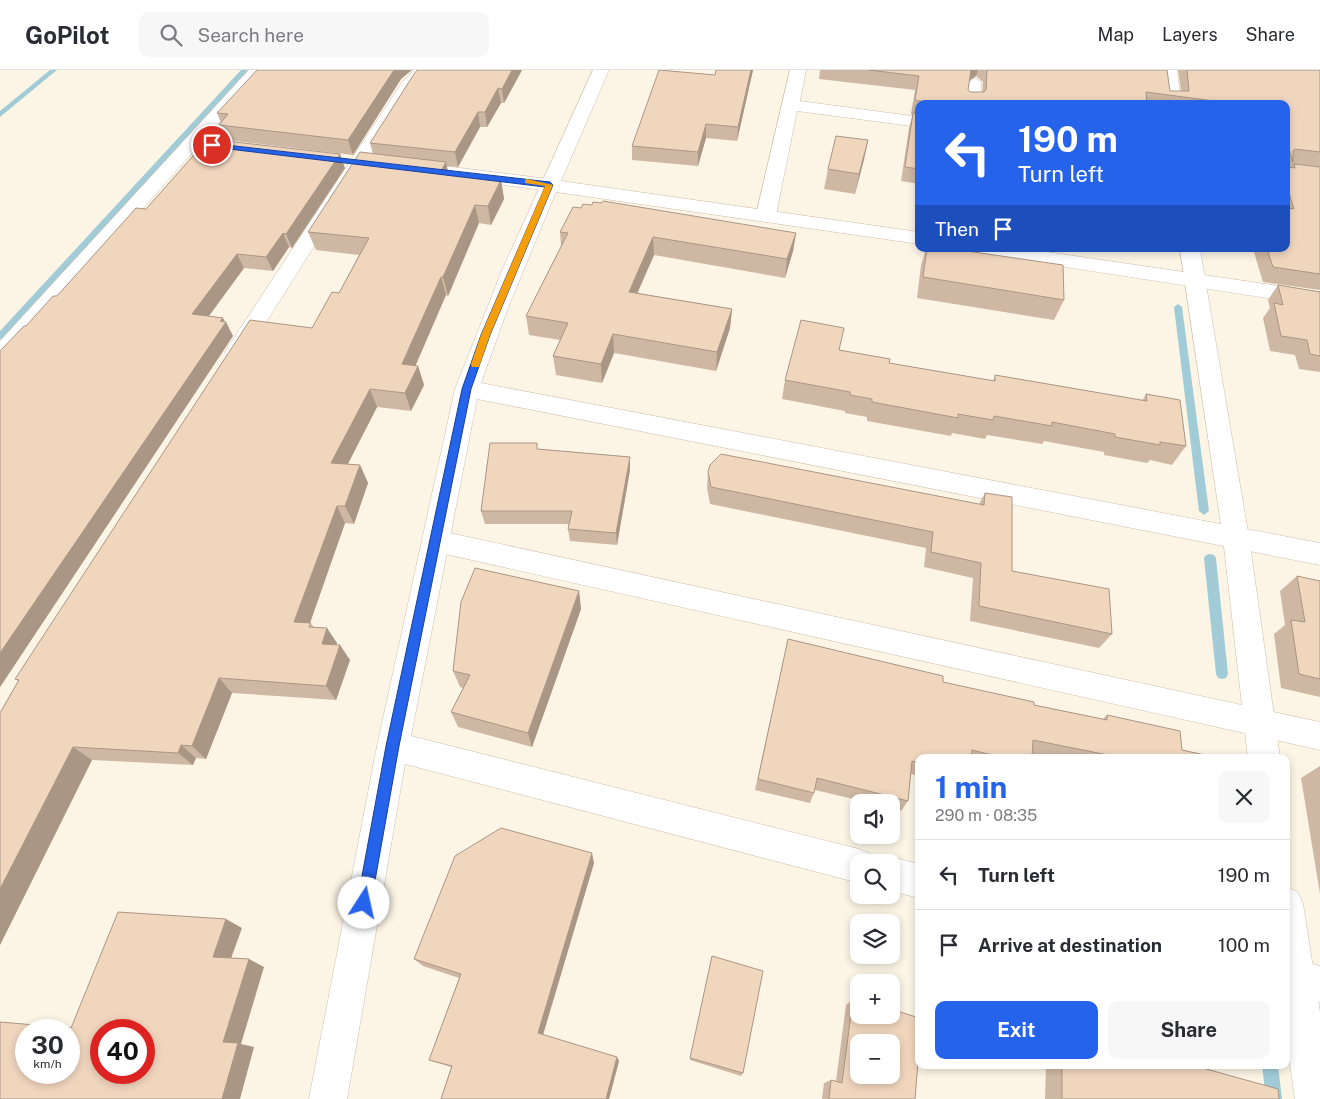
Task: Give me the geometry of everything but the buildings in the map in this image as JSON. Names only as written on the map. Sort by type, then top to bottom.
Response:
[{"type":"street","points":[[0,355],[258,70]]},
{"type":"street","points":[[226,369],[368,163],[409,84],[423,70]]},
{"type":"street","points":[[328,1099],[393,746],[466,389],[486,335],[550,185],[602,70]]},
{"type":"street","points":[[766,215],[798,70]]},
{"type":"street","points":[[1169,70],[1173,100]]},
{"type":"street","points":[[790,106],[915,122]]},
{"type":"street","points":[[193,143],[213,145]]},
{"type":"street","points":[[368,163],[550,185],[915,237]]},
{"type":"street","points":[[1007,252],[1320,300]]},
{"type":"street","points":[[1190,252],[1236,538],[1263,754]]},
{"type":"street","points":[[466,389],[1320,554]]},
{"type":"street","points":[[436,541],[1320,736]]},
{"type":"street","points":[[393,746],[850,864]]},
{"type":"street","points":[[900,876],[915,880]]},
{"type":"street","points":[[1290,924],[1301,979],[1314,1099]]},
{"type":"lane","points":[[973,100],[975,82]]},
{"type":"waterway","points":[[0,115],[54,70]]},
{"type":"waterway","points":[[0,337],[245,70]]},
{"type":"waterway","points":[[1178,307],[1204,511]]},
{"type":"waterway","points":[[1210,558],[1222,674]]},
{"type":"waterway","points":[[1270,1069],[1274,1099]]},
{"type":"slow traffic","points":[[475,364],[550,185],[527,182]]},
{"type":"route","points":[[212,145],[550,185],[486,335],[466,389],[393,746],[364,903]]}]
